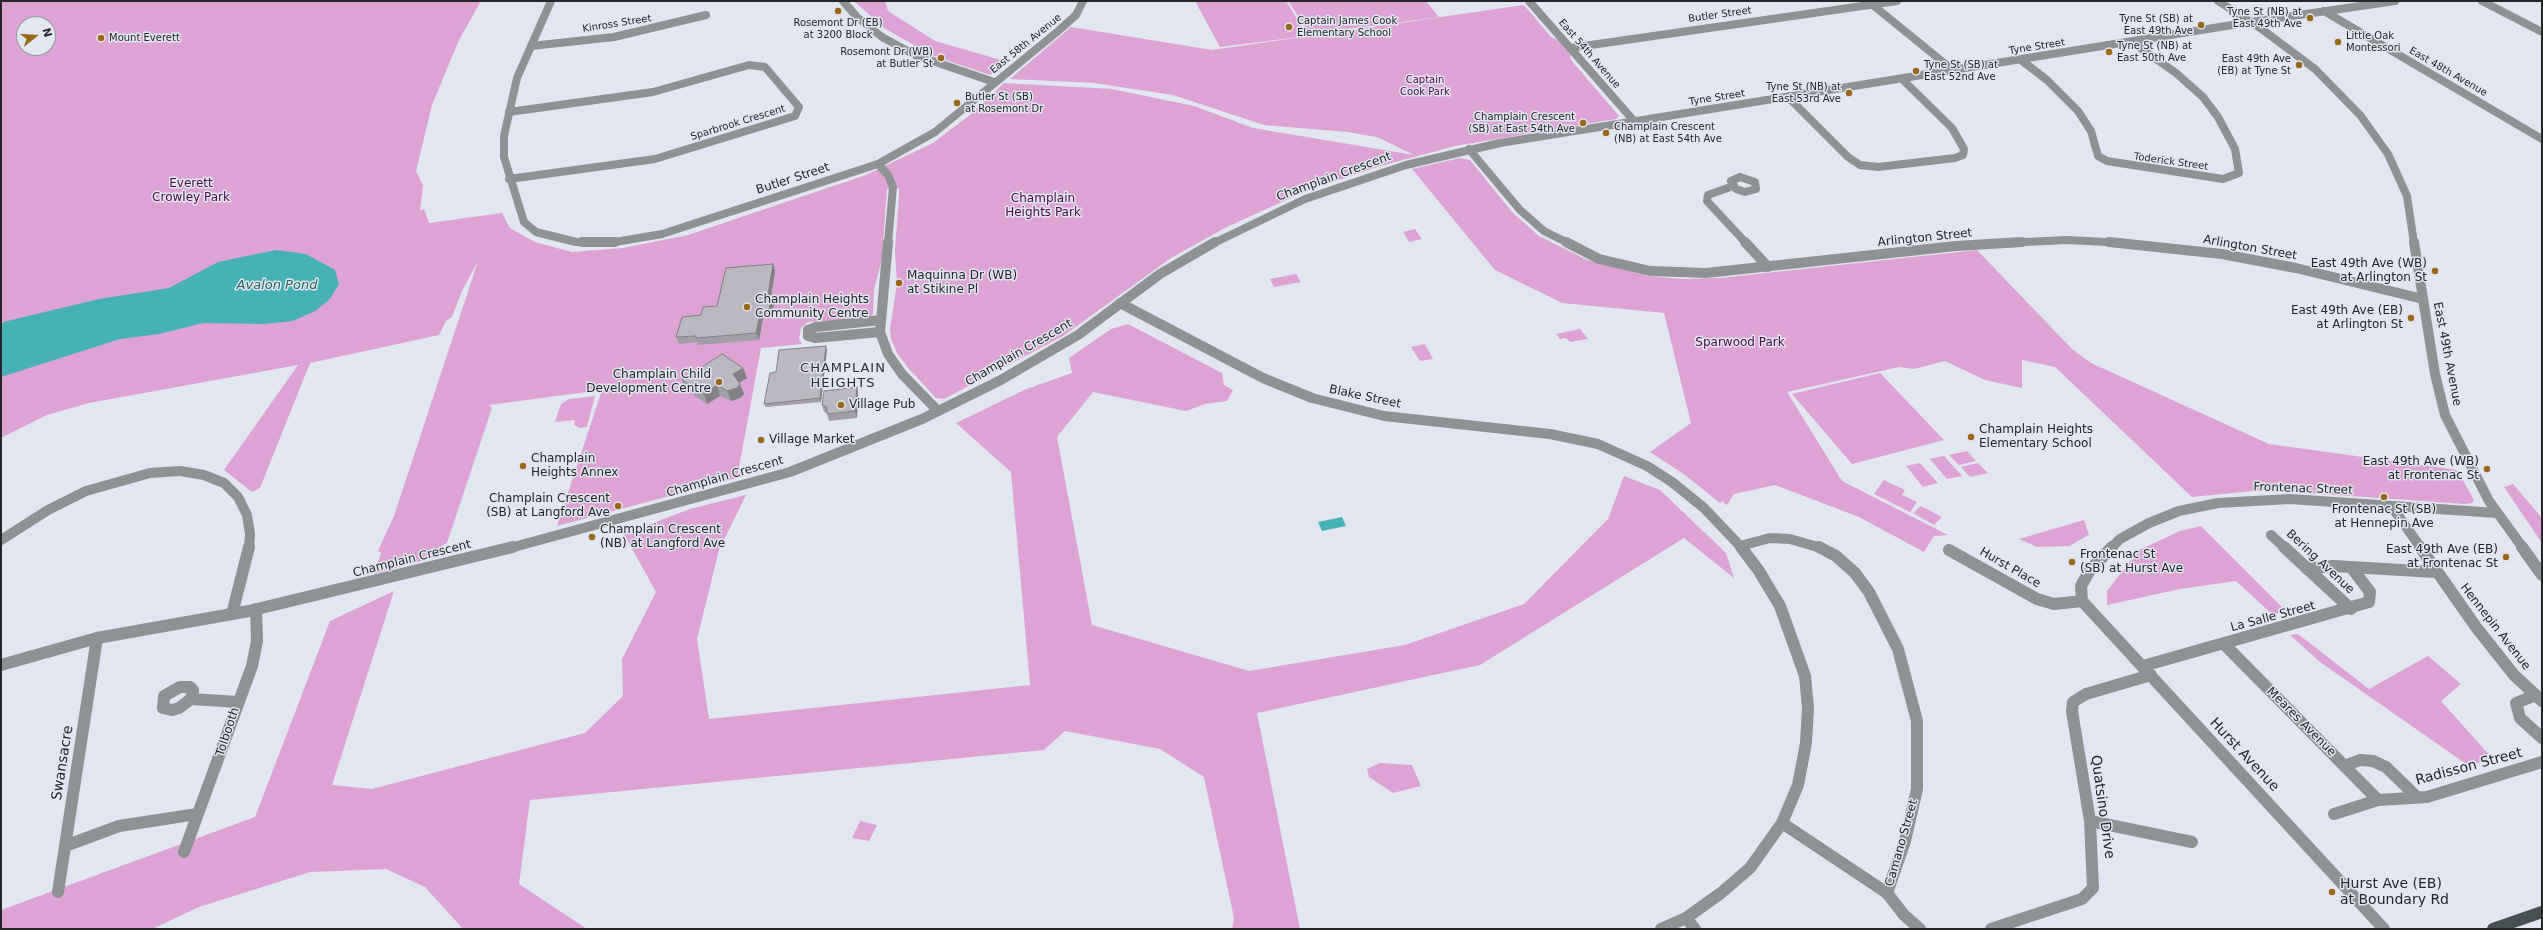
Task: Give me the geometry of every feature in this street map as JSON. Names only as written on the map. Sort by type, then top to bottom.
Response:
[{"type":"main road","points":[[2493,929],[2542,912]]},
{"type":"street","name":"Butler Street","points":[[551,1],[517,78],[504,136],[504,157],[509,179],[524,222],[536,232],[576,242],[606,244],[662,234],[878,164],[935,132],[994,82]]},
{"type":"street","points":[[843,1],[857,17],[882,37],[915,55],[994,82]]},
{"type":"street","name":"East 58th Avenue","points":[[994,82],[1076,15],[1083,1]]},
{"type":"street","name":"East 54th Avenue","points":[[1529,1],[1634,121]]},
{"type":"street","name":"Butler Street","points":[[1570,48],[1869,3],[1897,1]]},
{"type":"street","name":"East 49th Avenue","points":[[2218,1],[2288,48],[2331,84],[2360,115],[2384,147],[2407,196],[2434,374],[2445,415],[2471,470],[2497,513],[2542,575]]},
{"type":"street","name":"Tyne Street","points":[[1634,121],[1954,71],[2251,22],[2395,1]]},
{"type":"street","points":[[2482,1],[2542,32]]},
{"type":"street","points":[[1869,3],[1954,71]]},
{"type":"street","name":"East 48th Avenue","points":[[2324,11],[2542,139]]},
{"type":"street","name":"Kinross Street","points":[[530,46],[614,37],[706,15]]},
{"type":"street","name":"Toderick Street","points":[[2021,60],[2047,80],[2078,111],[2091,131],[2098,156],[2107,161],[2223,179],[2233,177],[2239,173],[2235,149],[2218,117],[2203,97],[2176,74],[2132,42]]},
{"type":"street","name":"Sparbrook Crescent","points":[[509,112],[654,92],[748,66],[765,67],[799,107],[795,116],[655,158],[509,179]]},
{"type":"street","points":[[1788,97],[1848,158],[1860,165],[1878,167],[1955,158],[1963,155],[1964,149],[1952,128],[1902,79]]},
{"type":"street","name":"Champlain Crescent","points":[[1,665],[97,638],[256,609],[546,539],[765,480],[868,442],[938,411],[1039,359],[1078,335],[1120,302],[1160,274],[1223,238],[1305,199],[1400,167],[1469,149],[1634,121]]},
{"type":"street","name":"Arlington Street","points":[[1469,149],[1535,225],[1560,241],[1599,259],[1650,271],[1706,273],[1956,246],[2024,241],[2102,241],[2179,248],[2254,260],[2423,299]]},
{"type":"street","points":[[878,164],[890,181],[893,201],[880,332],[888,354],[902,374],[938,411]]},
{"type":"street","points":[[1733,186],[1715,191],[1708,195],[1707,201],[1768,267]]},
{"type":"street","name":"Blake Street","points":[[1120,302],[1263,378],[1312,398],[1384,416],[1571,437],[1625,454],[1672,482],[1704,508],[1740,546],[1759,571],[1780,606],[1792,635],[1805,676],[1808,708],[1806,743],[1798,786],[1782,823],[1750,868],[1721,893],[1686,918],[1661,929]]},
{"type":"street","points":[[880,332],[815,338],[808,336],[808,330],[816,327],[881,320]]},
{"type":"street","points":[[1,540],[48,510],[86,491],[118,480],[150,473],[180,471],[204,475],[224,483],[238,497],[247,515],[250,534],[248,553],[232,614]]},
{"type":"street","name":"Frontenac Street","points":[[2082,601],[2081,586],[2085,577],[2120,539],[2149,523],[2179,511],[2234,500],[2269,499],[2497,513]]},
{"type":"street","name":"Hennepin Avenue","points":[[2392,507],[2435,572],[2514,675],[2539,698]]},
{"type":"street","name":"Bering Avenue","points":[[2271,535],[2351,609]]},
{"type":"street","name":"Camano Street","points":[[1740,546],[1770,538],[1790,539],[1813,544],[1836,556],[1855,573],[1869,592],[1898,649],[1917,721],[1917,789],[1904,841],[1887,893]]},
{"type":"street","name":"Hurst Place","points":[[1949,550],[2037,599],[2054,604],[2082,601]]},
{"type":"street","points":[[2307,569],[2333,566],[2435,572]]},
{"type":"street","name":"La Salle Street","points":[[2147,671],[2224,644],[2351,609],[2369,602],[2370,592],[2351,567]]},
{"type":"street","name":"Hurst Avenue","points":[[2082,601],[2384,929]]},
{"type":"street","name":"Tolbooth","points":[[184,852],[197,814],[219,761],[238,702],[252,666],[257,641],[256,609]]},
{"type":"street","name":"Swansacre","points":[[58,892],[97,638]]},
{"type":"street","name":"Meares Avenue","points":[[2224,644],[2378,800]]},
{"type":"street","name":"Quatsino Drive","points":[[1991,929],[2082,899],[2093,888],[2094,871],[2090,821],[2072,711],[2072,702],[2086,694],[2147,671]]},
{"type":"street","points":[[2539,698],[2516,703],[2520,718],[2542,738]]},
{"type":"street","points":[[191,699],[238,702]]},
{"type":"street","points":[[2344,766],[2360,760],[2373,761],[2386,767],[2417,797]]},
{"type":"street","name":"Radisson Street","points":[[2334,814],[2378,800],[2427,797],[2542,762]]},
{"type":"street","points":[[65,846],[119,826],[197,814]]},
{"type":"street","points":[[2090,821],[2192,842]]},
{"type":"street","points":[[1782,823],[1887,893],[1904,915],[1920,929]]},
{"type":"street","points":[[1686,918],[1695,929]]},
{"type":"green space","points":[[1,1],[481,1],[459,40],[432,105],[416,171],[423,185],[420,211],[424,209],[429,223],[502,213],[510,228],[535,242],[572,252],[623,248],[688,235],[866,175],[933,143],[970,115],[1004,83],[1112,89],[1194,106],[1253,128],[1414,155],[1377,137],[1347,132],[1264,125],[1173,95],[1094,83],[1010,79],[1071,27],[1212,50],[1524,5],[1551,37],[1558,40],[1570,54],[1571,60],[1619,116],[1616,119],[1455,146],[1377,167],[1301,193],[1223,229],[1171,258],[1063,336],[944,399],[936,398],[909,369],[897,353],[891,339],[890,328],[897,284],[895,250],[899,188],[887,189],[882,258],[874,290],[873,314],[870,317],[860,319],[808,322],[801,328],[799,339],[802,344],[761,348],[737,478],[557,526],[602,390],[489,405],[492,408],[447,543],[443,545],[439,556],[374,574],[381,553],[378,551],[394,516],[478,261],[462,291],[452,317],[446,321],[439,335],[310,363],[260,488],[252,492],[224,470],[298,365],[89,403],[47,415],[1,438]]},
{"type":"green space","points":[[854,1],[885,1],[888,11],[935,41],[1008,62],[990,75],[931,55],[884,28]]},
{"type":"green space","points":[[1195,1],[1286,1],[1308,36],[1220,47]]},
{"type":"green space","points":[[1288,1],[1426,1],[1439,17],[1310,34]]},
{"type":"green space","name":"Sparwood Park","points":[[1460,158],[1470,160],[1512,212],[1539,236],[1587,260],[1648,276],[1683,279],[1720,278],[1977,250],[2072,349],[2091,363],[2269,444],[2457,470],[2474,500],[2472,503],[2465,504],[2264,490],[2192,497],[2055,367],[2022,360],[2022,388],[1985,380],[1945,361],[1914,369],[1899,367],[1787,392],[1842,481],[1948,535],[1934,536],[1924,552],[1859,517],[1775,485],[1734,494],[1727,505],[1722,501],[1720,503],[1685,475],[1650,452],[1691,423],[1664,313],[1562,303],[1495,270],[1412,169]]},
{"type":"green space","points":[[1415,229],[1422,239],[1409,242],[1403,232]]},
{"type":"green space","points":[[1296,274],[1301,282],[1274,287],[1270,279]]},
{"type":"green space","points":[[1128,324],[1222,373],[1224,385],[1233,390],[1227,401],[1205,404],[1186,411],[1093,392],[1057,437],[1092,625],[1249,671],[1405,645],[1524,604],[1608,519],[1624,476],[1660,490],[1726,553],[1734,578],[1684,538],[1480,665],[1257,713],[1300,929],[1232,929],[1234,918],[1204,777],[1160,749],[1065,731],[1044,750],[530,800],[519,884],[587,929],[463,929],[425,887],[386,869],[310,872],[199,907],[152,929],[1,929],[1,910],[255,817],[330,621],[394,591],[332,785],[372,789],[585,733],[623,696],[622,659],[656,592],[624,534],[690,509],[746,495],[719,550],[697,639],[709,719],[1030,685],[1011,472],[956,423],[1024,390],[1072,373],[1069,358],[1111,329]]},
{"type":"green space","points":[[1580,329],[1588,339],[1570,342],[1566,338],[1560,339],[1556,334]]},
{"type":"green space","points":[[1425,344],[1433,359],[1420,361],[1411,347]]},
{"type":"green space","points":[[1880,373],[1944,440],[1852,464],[1792,394]]},
{"type":"green space","points":[[595,396],[587,427],[580,428],[574,425],[575,420],[555,422],[561,404],[569,399]]},
{"type":"green space","points":[[1967,451],[1976,461],[1959,465],[1949,455]]},
{"type":"green space","points":[[1944,456],[1962,476],[1947,479],[1930,459]]},
{"type":"green space","points":[[1920,463],[1938,483],[1923,487],[1906,466]]},
{"type":"green space","points":[[1978,463],[1988,473],[1970,477],[1961,467]]},
{"type":"green space","points":[[1884,480],[1905,490],[1902,495],[1917,502],[1910,512],[1874,494]]},
{"type":"green space","points":[[2513,484],[2542,518],[2542,543],[2504,487]]},
{"type":"green space","points":[[1921,506],[1942,517],[1934,525],[1913,513]]},
{"type":"green space","points":[[2084,520],[2089,535],[2069,546],[2037,547],[2019,539]]},
{"type":"green space","points":[[2201,526],[2285,610],[2273,615],[2236,581],[2180,589],[2107,605],[2107,591],[2139,550],[2180,531]]},
{"type":"green space","points":[[2298,634],[2369,689],[2428,656],[2461,684],[2441,701],[2492,758],[2469,766],[2320,662],[2290,635]]},
{"type":"green space","points":[[1380,763],[1412,765],[1421,786],[1393,793],[1369,777],[1367,769]]},
{"type":"green space","points":[[860,821],[877,825],[869,841],[852,838]]},
{"type":"water","name":"Avalon Pond","points":[[276,250],[306,254],[335,270],[339,284],[329,300],[315,311],[293,321],[264,324],[203,323],[159,334],[120,339],[1,377],[1,324],[7,321],[99,299],[169,288],[218,262]]},
{"type":"water","points":[[1342,517],[1346,526],[1322,531],[1318,522]]},
{"type":"building","name":"Champlain Heights Community Centre","points":[[773,264],[768,295],[772,295],[769,309],[761,310],[756,333],[696,338],[696,336],[676,337],[682,317],[701,315],[703,307],[717,306],[726,268]]},
{"type":"building","points":[[826,346],[820,398],[764,404],[770,373],[776,372],[779,350]]},
{"type":"building","points":[[722,354],[743,368],[733,374],[740,384],[737,388],[727,391],[717,385],[704,394],[682,380]]},
{"type":"building","name":"Village Pub","points":[[857,387],[855,411],[827,414],[827,407],[822,405],[824,391]]},
{"type":"place","name":"Rosemont Dr (EB) at 3200 Block","points":[[838,11]]},
{"type":"place","name":"Tyne St (NB) at East 49th Ave","points":[[2310,18]]},
{"type":"place","name":"Tyne St (SB) at East 49th Ave","points":[[2201,25]]},
{"type":"place","name":"Captain James Cook Elementary School","points":[[1289,27]]},
{"type":"place","name":"Mount Everett","points":[[101,38]]},
{"type":"place","name":"Little Oak Montessori","points":[[2338,42]]},
{"type":"place","name":"Tyne St (NB) at East 50th Ave","points":[[2109,52]]},
{"type":"place","name":"Rosemont Dr (WB) at Butler St","points":[[941,58]]},
{"type":"place","name":"East 49th Ave (EB) at Tyne St","points":[[2299,65]]},
{"type":"place","name":"Tyne St (SB) at East 52nd Ave","points":[[1916,71]]},
{"type":"place","name":"Tyne St (NB) at East 53rd Ave","points":[[1849,93]]},
{"type":"place","name":"Butler St (SB) at Rosemont Dr","points":[[957,103]]},
{"type":"place","name":"Champlain Crescent (SB) at East 54th Ave","points":[[1583,123]]},
{"type":"place","name":"Champlain Crescent (NB) at East 54th Ave","points":[[1606,133]]},
{"type":"place","name":"East 49th Ave (WB) at Arlington St","points":[[2435,271]]},
{"type":"place","name":"Maquinna Dr (WB) at Stikine Pl","points":[[899,283]]},
{"type":"place","name":"Champlain Heights Community Centre","points":[[747,307]]},
{"type":"place","name":"East 49th Ave (EB) at Arlington St","points":[[2411,318]]},
{"type":"place","name":"Champlain Child Development Centre","points":[[719,382]]},
{"type":"place","name":"Village Pub","points":[[841,405]]},
{"type":"place","name":"Champlain Heights Elementary School","points":[[1971,437]]},
{"type":"place","name":"Village Market","points":[[761,440]]},
{"type":"place","name":"Champlain Heights Annex","points":[[523,466]]},
{"type":"place","name":"East 49th Ave (WB) at Frontenac St","points":[[2487,469]]},
{"type":"place","name":"Frontenac St (SB) at Hennepin Ave","points":[[2384,497]]},
{"type":"place","name":"Champlain Crescent (SB) at Langford Ave","points":[[618,506]]},
{"type":"place","name":"Champlain Crescent (NB) at Langford Ave","points":[[592,537]]},
{"type":"place","name":"East 49th Ave (EB) at Frontenac St","points":[[2506,557]]},
{"type":"place","name":"Frontenac St (SB) at Hurst Ave","points":[[2072,562]]},
{"type":"place","name":"Hurst Ave (EB) at Boundary Rd","points":[[2332,892]]},
{"type":"district","name":"CHAMPLAIN HEIGHTS","points":[[843,376]]},
{"type":"park label","name":"Captain Cook Park","points":[[1425,86]]},
{"type":"park label","name":"Everett Crowley Park","points":[[191,191]]},
{"type":"park label","name":"Champlain Heights Park","points":[[1043,206]]}]
